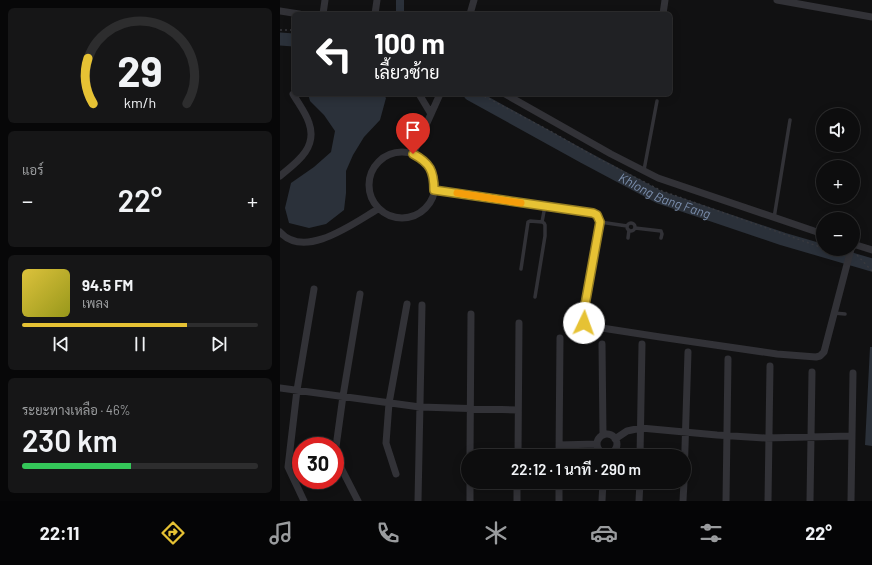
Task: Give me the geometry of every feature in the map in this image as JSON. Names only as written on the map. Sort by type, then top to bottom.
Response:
[{"type":"street","points":[[323,12],[325,0]]},
{"type":"street","points":[[375,12],[377,0]]},
{"type":"street","points":[[471,12],[474,0]]},
{"type":"street","points":[[663,12],[664,0]]},
{"type":"street","points":[[777,0],[872,17]]},
{"type":"street","points":[[280,12],[292,13]]},
{"type":"street","points":[[280,176],[301,159],[309,144],[311,136],[309,122],[294,96]]},
{"type":"street","points":[[420,96],[431,114]]},
{"type":"street","points":[[413,154],[439,96]]},
{"type":"street","points":[[509,96],[644,171],[665,180],[816,232]]},
{"type":"street","points":[[404,152],[413,154],[423,160],[430,168],[434,178],[434,190],[431,200],[425,208],[417,214],[407,218],[397,218],[387,215],[378,209],[372,200],[369,191],[369,181],[372,171],[377,163],[394,153],[404,152]]},
{"type":"street","points":[[434,190],[593,213],[597,215],[600,222],[583,316],[584,323],[589,326],[777,354],[820,356],[824,352],[849,256]]},
{"type":"street","points":[[280,232],[285,237],[296,241],[305,242],[321,240],[334,235],[378,209]]},
{"type":"street","points":[[860,246],[872,250]]},
{"type":"street","points":[[304,501],[288,467],[297,390],[314,289]]},
{"type":"street","points":[[337,437],[360,294]]},
{"type":"street","points":[[396,474],[386,443],[388,403],[407,304]]},
{"type":"street","points":[[418,501],[422,305]]},
{"type":"street","points":[[470,449],[472,314]]},
{"type":"street","points":[[518,324],[518,449]]},
{"type":"street","points":[[559,449],[560,338]]},
{"type":"street","points":[[602,344],[602,435]]},
{"type":"street","points":[[640,449],[642,344]]},
{"type":"street","points":[[685,449],[688,352]]},
{"type":"street","points":[[726,501],[728,359]]},
{"type":"street","points":[[768,501],[770,366]]},
{"type":"street","points":[[810,501],[812,372]]},
{"type":"street","points":[[851,501],[853,373]]},
{"type":"street","points":[[280,388],[420,408],[518,410]]},
{"type":"street","points":[[615,439],[627,431],[641,428],[769,438],[852,436]]},
{"type":"street","points":[[598,449],[598,438],[605,434],[611,435],[615,439],[616,442],[614,449]]},
{"type":"street","points":[[559,445],[597,444]]},
{"type":"street","points":[[344,473],[358,501]]},
{"type":"street","points":[[470,489],[470,501]]},
{"type":"street","points":[[517,489],[517,501]]},
{"type":"street","points":[[559,489],[559,501]]},
{"type":"street","points":[[602,489],[602,501]]},
{"type":"street","points":[[640,489],[640,501]]},
{"type":"street","points":[[683,501],[684,489]]},
{"type":"lane","points":[[644,171],[657,100]]},
{"type":"lane","points":[[774,218],[790,120]]},
{"type":"lane","points":[[535,297],[545,236],[545,226],[542,222],[544,206]]},
{"type":"lane","points":[[521,269],[528,222],[542,222]]},
{"type":"lane","points":[[600,222],[627,226],[631,223],[635,228]]},
{"type":"lane","points":[[627,226],[629,230],[628,238]]},
{"type":"lane","points":[[629,230],[633,230],[635,228],[661,231],[661,238]]},
{"type":"lane","points":[[834,313],[845,314]]},
{"type":"path","points":[[280,30],[292,30]]},
{"type":"path","points":[[859,256],[872,271]]},
{"type":"shaded area","points":[[309,96],[384,96],[386,98],[380,120],[364,137],[353,155],[346,171],[344,210],[326,224],[309,228],[289,223],[285,208],[291,183],[314,167],[331,152],[335,131],[324,115],[310,101]]},
{"type":"shaded area","points":[[870,347],[872,347],[872,446],[865,445]]},
{"type":"waterway","points":[[400,0],[400,12]]},
{"type":"waterway","name":"Khlong Bang Fang","points":[[280,39],[292,40]]},
{"type":"waterway","name":"Khlong Bang Fang","points":[[474,96],[659,197],[783,239],[872,265]]},
{"type":"slow traffic","points":[[457,193],[521,203]]},
{"type":"route","points":[[413,154],[423,160],[430,168],[434,178],[434,190],[593,213],[597,215],[600,222],[583,316],[584,323]]}]
